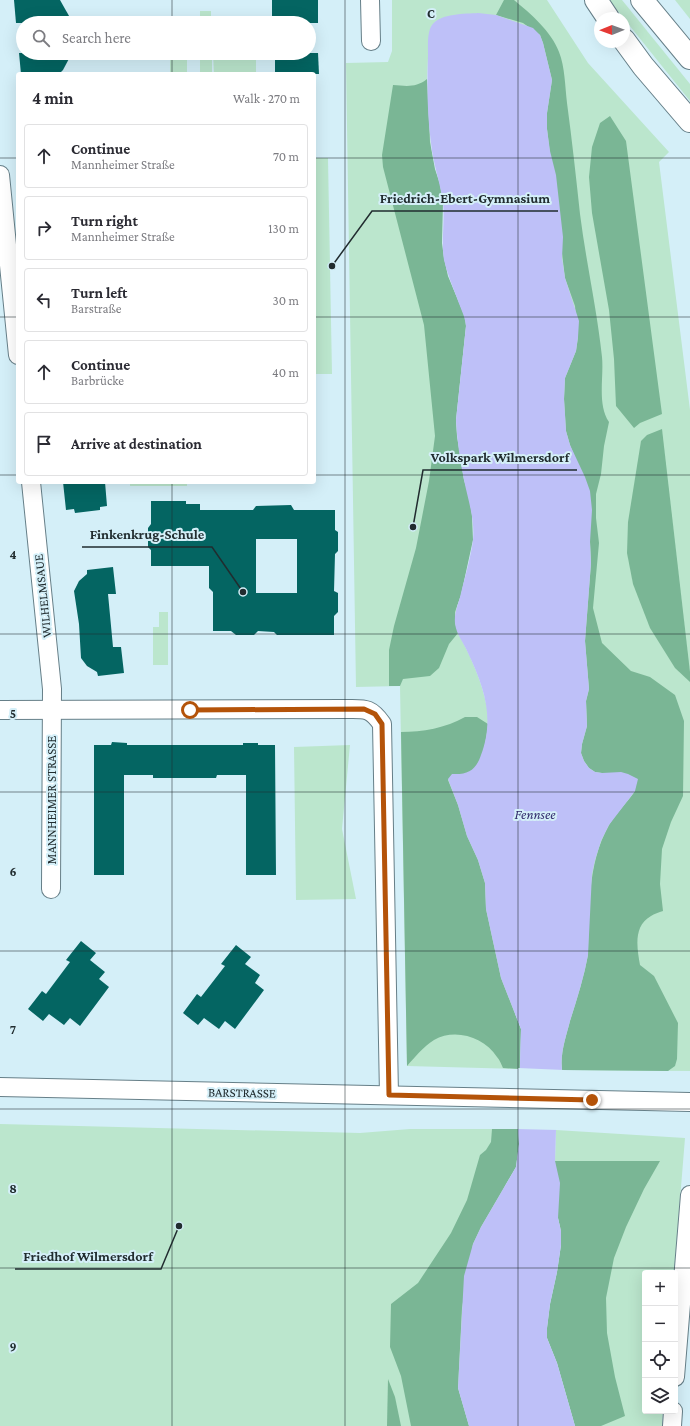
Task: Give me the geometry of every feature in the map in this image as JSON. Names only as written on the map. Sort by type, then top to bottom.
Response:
[{"type":"main road","points":[[596,0],[604,12]]},
{"type":"main road","points":[[642,0],[690,58]]},
{"type":"main road","points":[[630,48],[643,66],[690,121]]},
{"type":"street","points":[[370,0],[371,41]]},
{"type":"street","points":[[0,175],[16,335]]},
{"type":"street","name":"WILHELMSAUE","points":[[31,484],[52,689],[52,710]]},
{"type":"street","points":[[0,710],[364,709],[375,714],[382,724],[389,1095]]},
{"type":"street","name":"MANNHEIMER STRASSE","points":[[51,889],[52,710]]},
{"type":"street","name":"BARSTRASSE","points":[[0,1086],[690,1102]]},
{"type":"street","points":[[678,1369],[683,1356],[690,1194]]},
{"type":"street","points":[[672,1426],[673,1414]]},
{"type":"green space","points":[[392,0],[547,0],[588,63],[669,152],[659,162],[690,410],[690,1071],[562,1070],[432,25],[429,38],[427,79],[458,633],[476,669],[487,708],[520,1069],[407,1066],[400,686],[356,687],[346,63],[388,62],[392,51]]},
{"type":"green space","points":[[504,0],[514,0],[534,17],[546,30],[559,52],[564,71],[580,214],[602,357],[603,407],[609,422],[604,446],[601,474],[596,494],[596,518],[599,543],[593,608],[602,643],[631,671],[650,677],[675,695],[684,721],[683,796],[671,822],[662,849],[660,884],[663,911],[645,920],[641,925],[637,945],[640,965],[654,976],[678,1023],[677,1059],[675,1066],[668,1071],[562,1070],[564,1045],[588,955],[589,905],[593,872],[597,856],[609,825],[635,791],[602,773],[595,772],[589,768],[581,753],[587,726],[586,701],[589,689],[585,641],[591,563],[590,542],[576,460],[566,431],[564,399],[565,378],[576,351],[578,337],[575,306],[565,278],[547,129],[547,113],[552,80],[540,35],[523,23],[496,15]]},
{"type":"green space","points":[[609,0],[622,0],[690,84],[690,101],[630,26],[630,12],[619,12]]},
{"type":"green space","points":[[675,0],[690,0],[690,19]]},
{"type":"green space","points":[[200,11],[211,11],[211,16],[200,16]]},
{"type":"green space","points":[[170,60],[187,60],[187,72],[170,72]]},
{"type":"green space","points":[[200,60],[212,60],[212,72],[200,72]]},
{"type":"green space","points":[[213,60],[256,60],[256,72],[214,72]]},
{"type":"green space","points":[[427,79],[430,142],[443,203],[442,243],[444,258],[448,276],[465,317],[466,326],[456,420],[464,480],[469,496],[472,515],[473,540],[461,595],[455,612],[455,623],[458,633],[449,644],[439,668],[430,676],[403,679],[400,686],[389,686],[389,650],[394,626],[416,548],[429,481],[435,436],[424,325],[383,167],[382,155],[393,85],[415,85]]},
{"type":"green space","points":[[610,116],[626,141],[662,414],[640,423],[634,428],[616,406],[614,359],[609,310],[592,213],[589,177],[592,147],[600,123]]},
{"type":"green space","points":[[316,158],[328,158],[332,374],[316,374]]},
{"type":"green space","points":[[662,429],[690,682],[675,668],[650,628],[633,584],[627,553],[628,522],[641,441],[647,435]]},
{"type":"green space","points":[[130,484],[187,484],[187,486],[130,486]]},
{"type":"green space","points":[[159,612],[168,612],[168,665],[153,665],[153,627],[159,627]]},
{"type":"green space","points":[[465,717],[477,717],[488,724],[482,755],[475,768],[469,773],[452,775],[448,780],[485,883],[486,909],[501,978],[521,1029],[520,1069],[503,1068],[498,1058],[485,1044],[468,1036],[460,1035],[442,1036],[434,1040],[407,1066],[401,732],[434,729],[458,721]]},
{"type":"green space","points":[[350,745],[342,829],[356,899],[296,900],[294,747]]},
{"type":"green space","points":[[0,1124],[360,1133],[410,1129],[518,1129],[458,1388],[469,1426],[0,1426]]},
{"type":"green space","points":[[492,1129],[518,1129],[519,1144],[516,1167],[481,1227],[473,1244],[462,1308],[458,1388],[469,1426],[411,1426],[401,1376],[390,1347],[391,1304],[418,1283],[451,1233],[467,1200],[480,1155],[486,1150],[491,1142]]},
{"type":"green space","points":[[556,1130],[685,1138],[674,1270],[642,1270],[642,1414],[663,1414],[662,1426],[575,1426],[555,1161]]},
{"type":"green space","points":[[555,1161],[660,1161],[644,1189],[626,1227],[614,1258],[606,1298],[607,1333],[615,1377],[625,1416],[601,1426],[575,1426],[557,1363],[547,1338],[550,1304],[561,1245]]},
{"type":"green space","points":[[388,1379],[395,1397],[401,1426],[387,1426]]},
{"type":"water","name":"Fennsee","points":[[478,13],[496,15],[533,28],[540,35],[543,43],[552,80],[547,113],[547,129],[550,151],[556,175],[563,237],[562,258],[565,278],[579,321],[576,351],[565,378],[564,399],[566,431],[570,445],[590,491],[592,510],[590,542],[591,563],[585,641],[589,689],[586,701],[587,726],[581,753],[589,768],[595,772],[621,772],[638,779],[635,791],[609,825],[601,841],[595,860],[592,874],[588,955],[565,1039],[562,1057],[555,1161],[560,1183],[558,1218],[561,1231],[561,1245],[550,1304],[547,1338],[557,1363],[575,1426],[469,1426],[458,1388],[464,1276],[473,1244],[481,1227],[516,1167],[519,1144],[518,1129],[521,1029],[501,978],[486,909],[485,883],[478,860],[467,836],[458,805],[448,779],[452,774],[463,774],[474,768],[477,764],[485,741],[487,715],[486,703],[479,678],[458,635],[455,623],[456,611],[473,540],[471,510],[460,458],[456,420],[466,326],[464,315],[444,260],[443,202],[432,150],[429,121],[427,88],[428,43],[430,28],[441,18],[454,15]]},
{"type":"pier","points":[[518,1068],[564,1070],[558,1130],[516,1129]]},
{"type":"building","points":[[14,0],[60,0],[69,16],[16,16],[16,23]]},
{"type":"building","points":[[272,0],[318,0],[318,23],[316,23],[316,16],[272,16]]},
{"type":"building","points":[[316,53],[318,53],[319,74],[316,74],[316,72],[275,72],[275,60],[316,60]]},
{"type":"building","points":[[20,60],[68,60],[61,72],[21,72]]},
{"type":"building","points":[[63,484],[105,484],[107,506],[100,507],[100,510],[75,513],[74,509],[66,510]]},
{"type":"building","points":[[151,501],[186,501],[186,504],[200,504],[200,510],[253,510],[256,506],[291,505],[294,510],[335,510],[335,530],[338,532],[338,551],[335,554],[334,591],[338,593],[338,612],[334,616],[334,635],[277,635],[274,632],[258,631],[254,635],[236,635],[231,631],[213,631],[213,592],[209,588],[209,566],[151,566],[151,550],[148,547],[148,528],[151,524]],"holes":[[[256,539],[297,539],[297,593],[256,593]]]},
{"type":"building","points":[[113,567],[116,594],[108,594],[113,647],[121,647],[124,673],[98,676],[97,672],[87,666],[81,658],[79,624],[74,591],[79,581],[87,574],[87,570]]},
{"type":"building","points":[[112,742],[127,743],[127,745],[243,745],[243,743],[258,743],[258,745],[275,745],[276,875],[246,875],[246,775],[217,775],[216,778],[153,778],[153,775],[124,775],[124,875],[94,875],[94,745],[111,745]]},
{"type":"building","points":[[81,941],[96,953],[90,960],[105,972],[99,979],[109,987],[80,1026],[70,1018],[64,1025],[49,1014],[43,1021],[28,1009],[42,991],[46,994],[70,962],[66,960]]},
{"type":"building","points":[[236,945],[251,957],[245,964],[260,975],[255,983],[264,990],[235,1029],[225,1021],[219,1029],[204,1018],[198,1025],[183,1013],[197,994],[201,997],[225,966],[221,964]]},
{"type":"place","name":"Friedrich-Ebert-Gymnasium","points":[[332,266]]},
{"type":"place","name":"Volkspark Wilmersdorf","points":[[413,527]]},
{"type":"place","name":"Finkenkrug-Schule","points":[[243,592]]},
{"type":"place","name":"Friedhof Wilmersdorf","points":[[179,1226]]},
{"type":"route","points":[[190,710],[364,709],[375,714],[382,724],[389,1095],[592,1100]]}]
